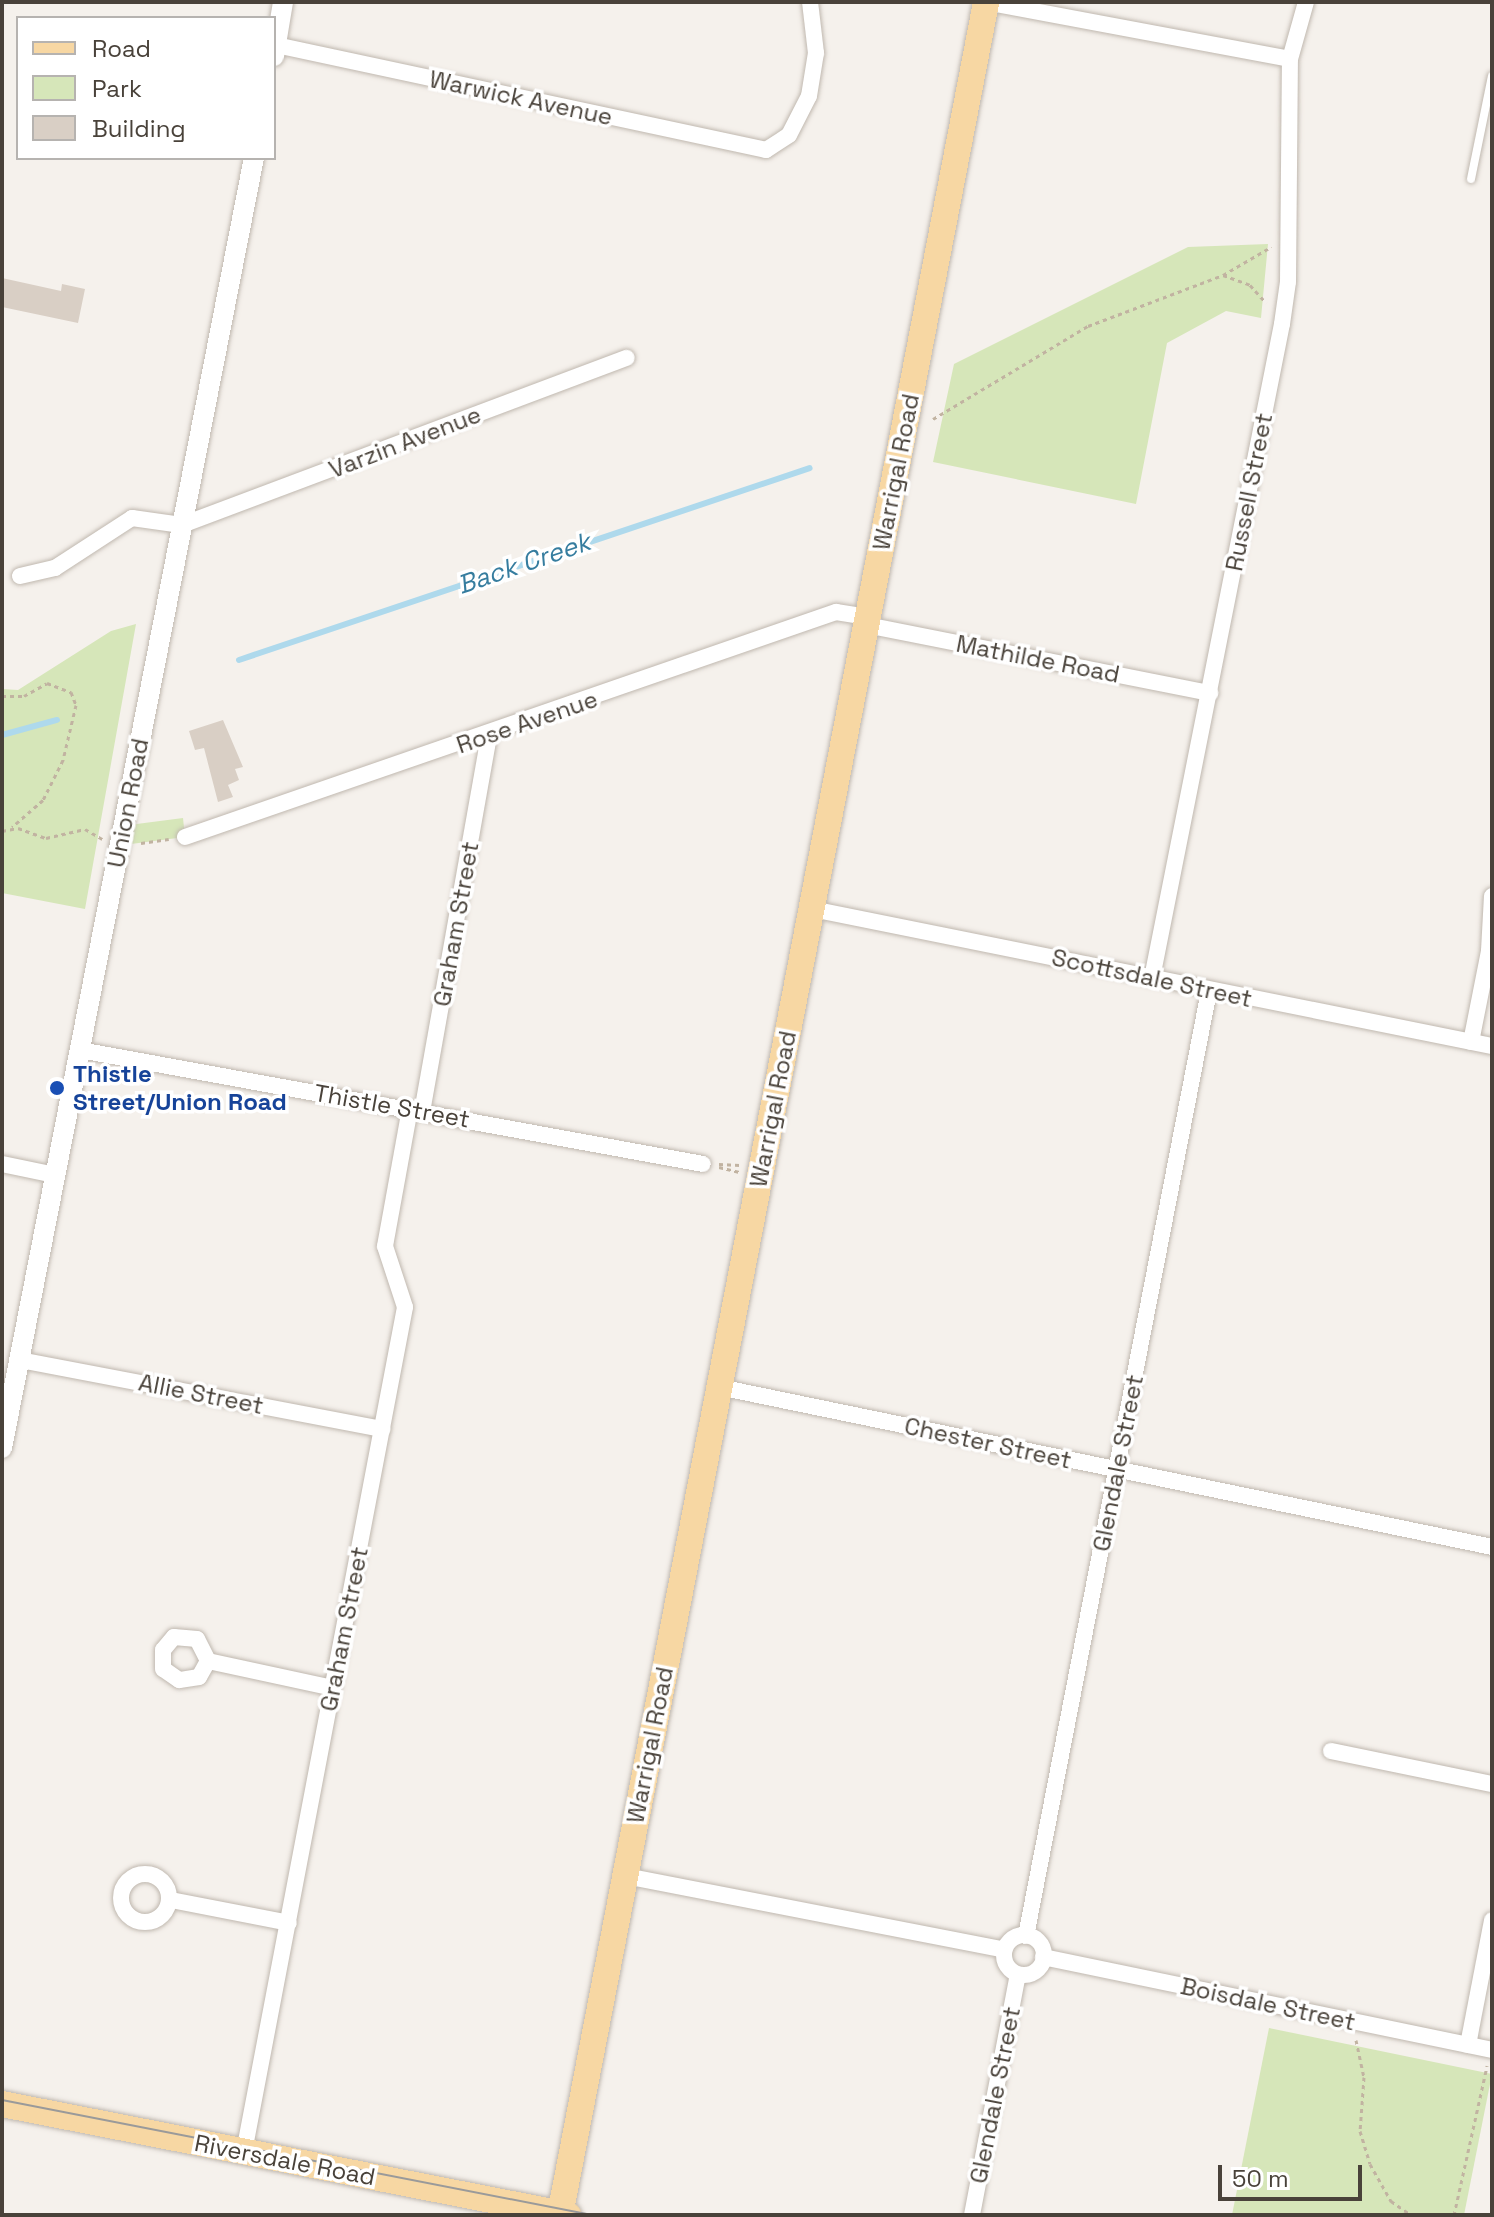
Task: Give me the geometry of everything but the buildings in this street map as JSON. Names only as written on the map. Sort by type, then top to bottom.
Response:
[{"type":"main road","name":"Warrigal Road","points":[[563,2215],[625,1876],[986,2]]},
{"type":"main road","name":"Riversdale Road","points":[[2,2104],[563,2215]]},
{"type":"street","points":[[276,45],[283,2]]},
{"type":"street","name":"Warwick Avenue","points":[[276,51],[766,150],[789,135],[809,96],[816,53],[810,2]]},
{"type":"street","points":[[986,2],[1290,59]]},
{"type":"street","name":"Russell Street","points":[[1152,978],[1282,324],[1287,238],[1290,59],[1306,2]]},
{"type":"street","name":"Union Road","points":[[2,1448],[254,160]]},
{"type":"street","name":"Varzin Avenue","points":[[182,525],[627,358]]},
{"type":"street","points":[[20,576],[55,568],[132,518],[182,525]]},
{"type":"street","name":"Rose Avenue","points":[[185,837],[489,736],[836,612],[867,621]]},
{"type":"street","name":"Mathilde Road","points":[[867,621],[1210,693]]},
{"type":"street","name":"Graham Street","points":[[244,2152],[405,1307],[385,1246],[416,1110],[489,736]]},
{"type":"street","points":[[1471,1042],[1489,951],[1492,896]]},
{"type":"street","name":"Scottsdale Street","points":[[812,909],[1492,1046]]},
{"type":"street","name":"Glendale Street","points":[[1026,1936],[1209,991]]},
{"type":"street","name":"Thistle Street","points":[[80,1050],[703,1164]]},
{"type":"street","points":[[2,1164],[55,1175]]},
{"type":"street","name":"Allie Street","points":[[20,1360],[382,1429]]},
{"type":"street","name":"Chester Street","points":[[719,1387],[1492,1547]]},
{"type":"street","points":[[208,1661],[333,1688]]},
{"type":"street","points":[[1331,1751],[1492,1784]]},
{"type":"street","points":[[625,1876],[1004,1950]]},
{"type":"street","points":[[171,1900],[289,1923]]},
{"type":"street","points":[[1468,2045],[1492,1920]]},
{"type":"street","points":[[1026,1936],[1037,1941],[1043,1957],[1037,1970],[1018,1974],[1008,1967],[1004,1950],[1013,1939],[1026,1936]]},
{"type":"street","name":"Boisdale Street","points":[[1043,1957],[1491,2050]]},
{"type":"street","name":"Glendale Street","points":[[972,2215],[1018,1974]]},
{"type":"lane","points":[[1471,179],[1492,76]]},
{"type":"path","points":[[933,419],[1088,326],[1223,275],[1287,238]]},
{"type":"path","points":[[1223,275],[1250,285],[1282,324]]},
{"type":"path","points":[[2,696],[24,696],[47,683],[71,692],[76,705],[63,760],[43,800],[12,827],[2,831]]},
{"type":"path","points":[[12,827],[46,838],[85,829]]},
{"type":"path","points":[[119,845],[185,837]]},
{"type":"path","points":[[703,1164],[761,1171]]},
{"type":"path","points":[[703,1164],[761,1171]]},
{"type":"path","points":[[1351,2021],[1364,2077],[1363,2142],[1391,2201],[1411,2215]]},
{"type":"path","points":[[1454,2215],[1491,2050]]},
{"type":"green space","points":[[1268,244],[1261,318],[1226,311],[1167,343],[1136,504],[933,462],[954,364],[1188,247]]},
{"type":"green space","points":[[136,624],[85,909],[2,893],[2,689],[18,690],[111,631]]},
{"type":"green space","points":[[183,818],[185,837],[131,844],[129,825]]},
{"type":"green space","points":[[1269,2028],[1492,2074],[1464,2215],[1232,2215]]},
{"type":"waterway","name":"Back Creek","points":[[239,660],[810,468]]},
{"type":"waterway","name":"Back Creek","points":[[2,735],[57,720]]},
{"type":"tram line","points":[[2,2100],[592,2215]]},
{"type":"place","name":"Thistle Street/Union Road","points":[[57,1088]]}]
